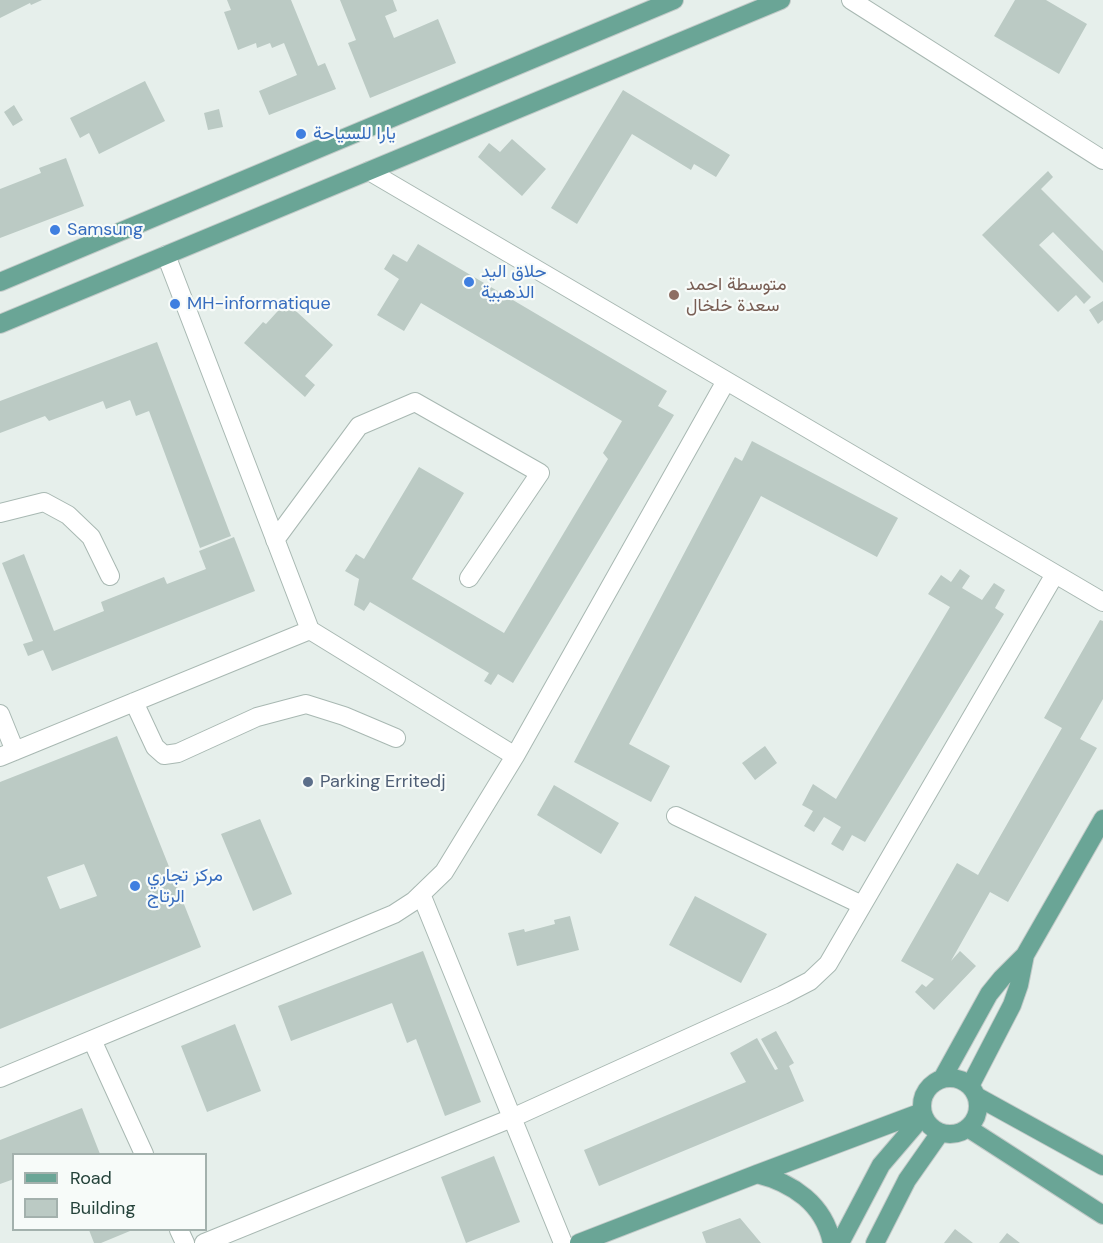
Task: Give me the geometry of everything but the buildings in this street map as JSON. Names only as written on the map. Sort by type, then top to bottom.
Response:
[{"type":"main road","points":[[0,282],[674,0]]},
{"type":"main road","points":[[0,324],[781,0]]},
{"type":"main road","points":[[942,1079],[989,994],[1025,956],[1103,819]]},
{"type":"main road","points":[[1025,956],[1012,1005],[973,1091],[978,1109],[973,1122],[968,1128],[955,1134],[940,1133],[930,1127],[922,1114],[922,1098],[925,1092],[935,1082],[949,1077],[957,1078],[973,1091],[1103,1167]]},
{"type":"main road","points":[[579,1243],[757,1173],[922,1114]]},
{"type":"main road","points":[[840,1243],[881,1165],[922,1114]]},
{"type":"main road","points":[[968,1128],[1103,1215]]},
{"type":"main road","points":[[874,1243],[907,1180],[940,1133]]},
{"type":"main road","points":[[757,1173],[789,1185],[816,1207],[825,1222],[832,1243]]},
{"type":"street","points":[[851,0],[1103,160]]},
{"type":"street","points":[[369,171],[1103,602]]},
{"type":"street","points":[[166,255],[310,630],[514,756]]},
{"type":"street","points":[[0,1078],[394,914],[414,901],[444,872],[514,756],[726,381]]},
{"type":"street","points":[[275,540],[359,426],[415,402],[540,473],[469,578]]},
{"type":"street","points":[[0,513],[44,502],[68,515],[92,537],[110,576]]},
{"type":"street","points":[[204,1243],[512,1118],[810,981],[828,964],[1055,574]]},
{"type":"street","points":[[0,714],[7,754],[310,630]]},
{"type":"street","points":[[134,702],[155,747],[164,755],[178,753],[257,717],[306,704],[344,716],[396,738]]},
{"type":"street","points":[[676,816],[862,905]]},
{"type":"street","points":[[421,894],[563,1243]]},
{"type":"street","points":[[92,1040],[143,1153]]},
{"type":"place","name":"يارا للسياحة","points":[[301,134]]},
{"type":"place","name":"Samsung","points":[[55,230]]},
{"type":"place","name":"حلاق اليد الذهبية","points":[[469,282]]},
{"type":"place","name":"متوسطة احمد سعدة خلخال","points":[[674,295]]},
{"type":"place","name":"MH-informatique","points":[[175,304]]},
{"type":"place","name":"Parking Erritedj","points":[[308,782]]},
{"type":"place","name":"مركز تجاري الرتاج","points":[[135,886]]}]
